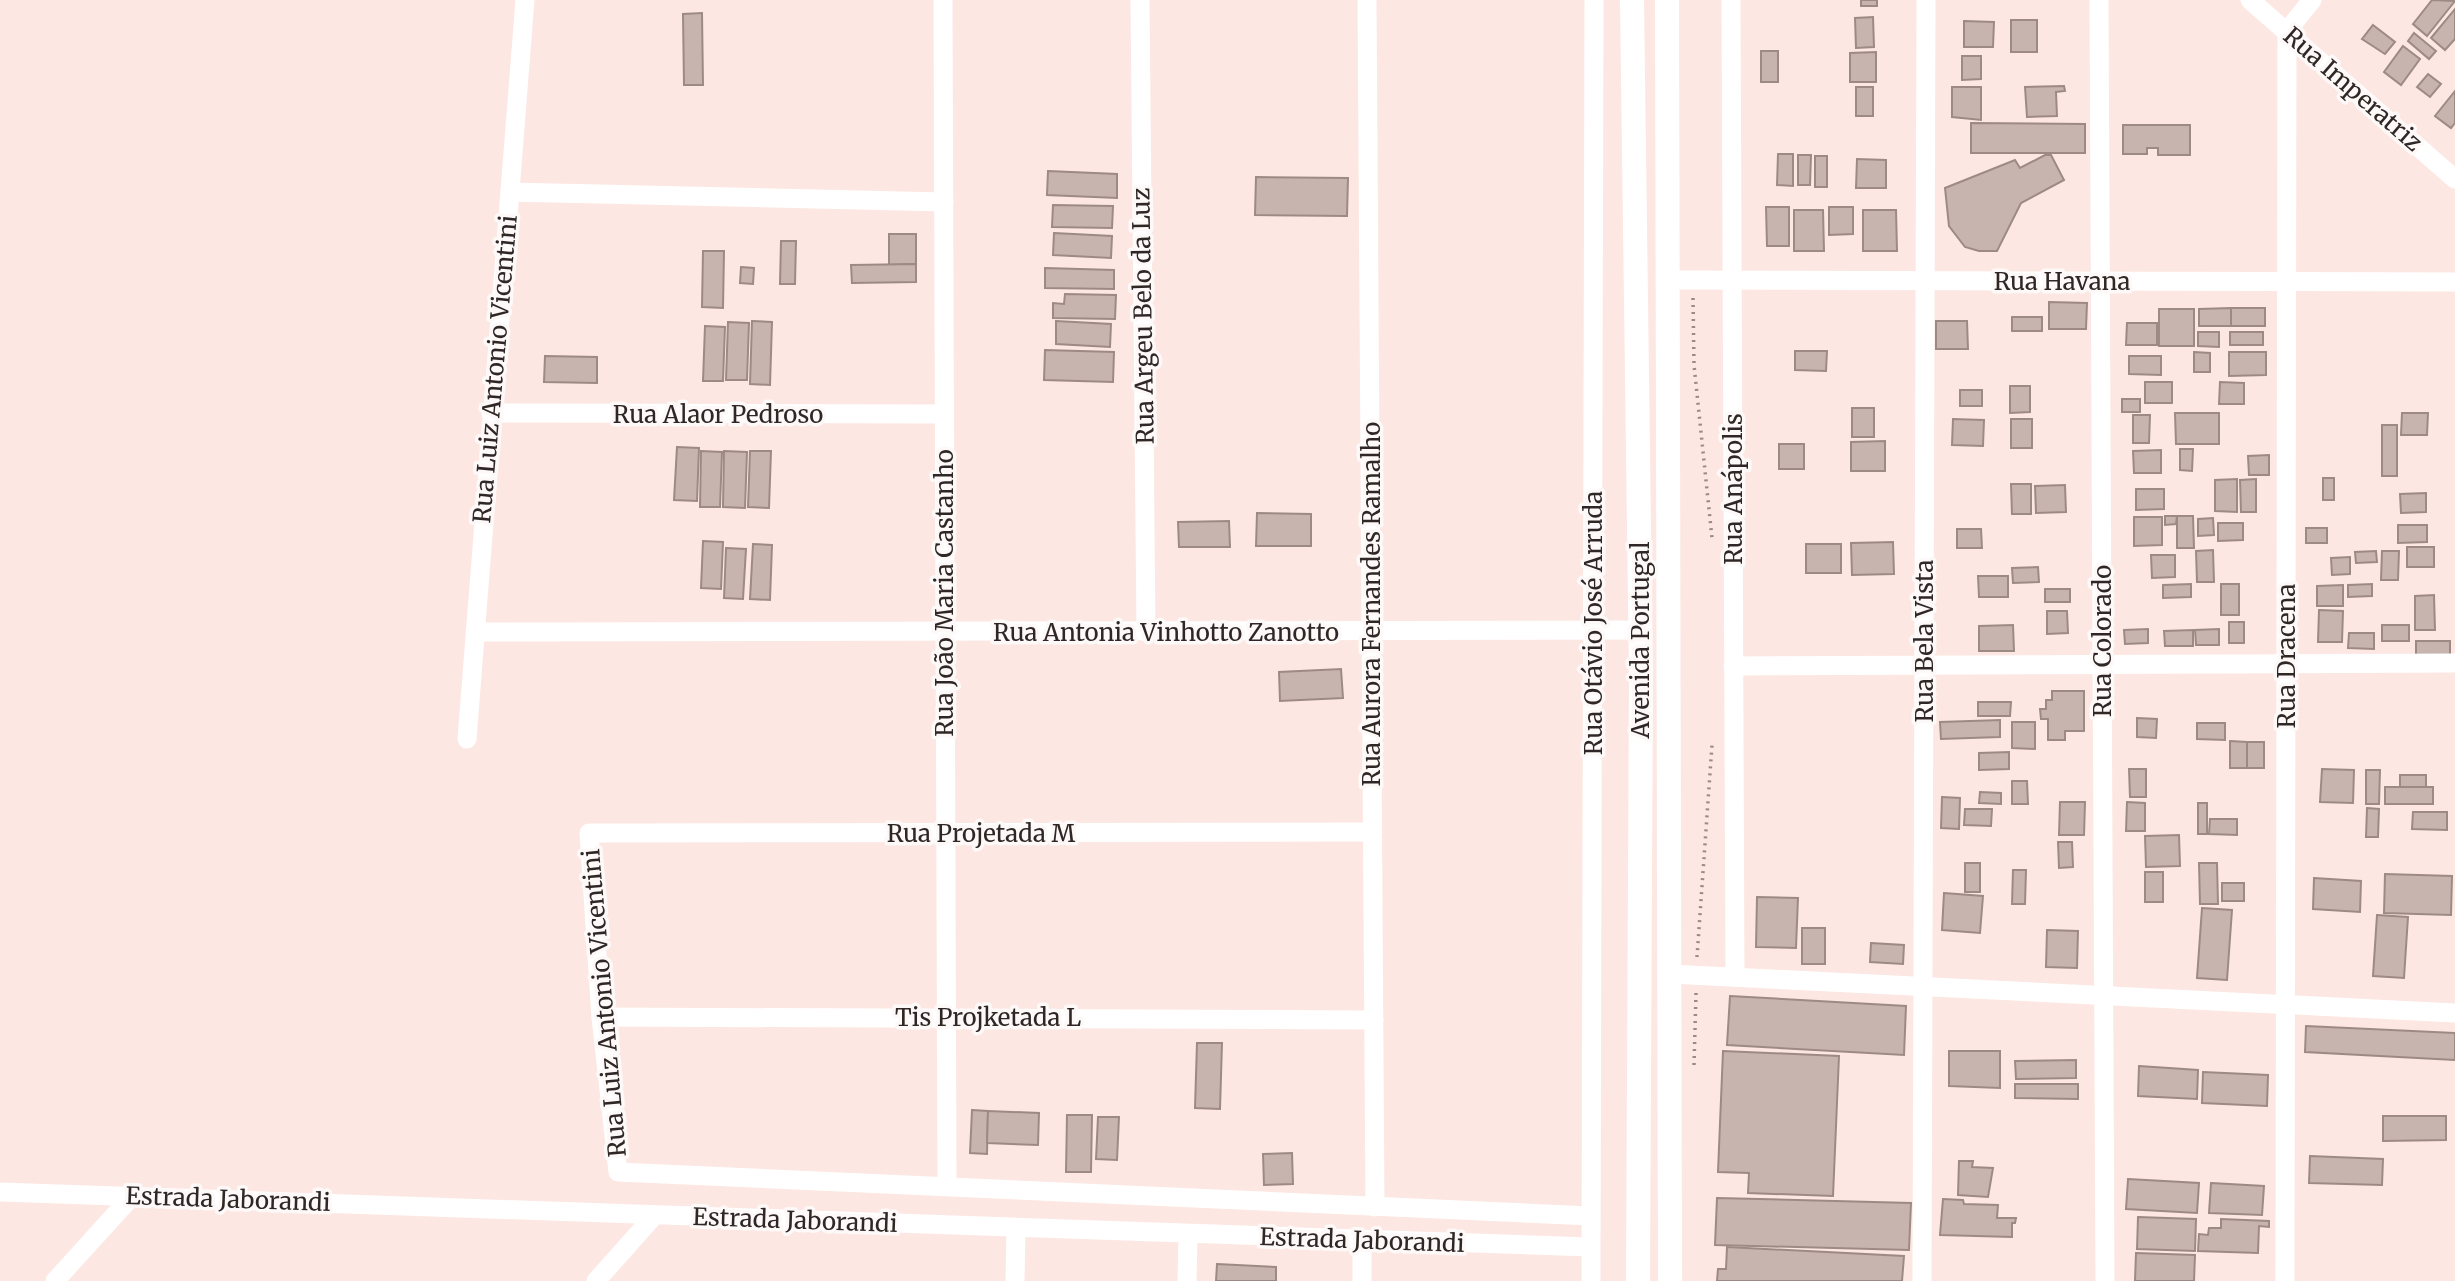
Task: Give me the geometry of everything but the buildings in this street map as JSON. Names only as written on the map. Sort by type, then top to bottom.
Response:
[{"type":"main road","name":"Avenida Portugal","points":[[1632,0],[1640,630],[1638,1281]]},
{"type":"main road","name":"Avenida Portugal","points":[[1667,0],[1681,280],[1670,974],[1670,1281]]},
{"type":"street","name":"Rua Luiz Antonio Vicentini","points":[[467,739],[525,0]]},
{"type":"street","name":"Rua João Maria Castanho","points":[[943,0],[943,833],[947,1186]]},
{"type":"street","name":"Rua Argeu Belo da Luz","points":[[1140,0],[1146,632]]},
{"type":"street","name":"Rua Aurora Fernandes Ramalho","points":[[1367,0],[1375,1207]]},
{"type":"street","name":"Rua Otávio José Arruda","points":[[1591,1281],[1594,0]]},
{"type":"street","name":"Rua Anápolis","points":[[1731,0],[1735,977]]},
{"type":"street","name":"Rua Bela Vista","points":[[1922,1281],[1926,0]]},
{"type":"street","name":"Rua Colorado","points":[[2099,0],[2105,1281]]},
{"type":"street","name":"Rua Imperatriz","points":[[2250,0],[2455,179]]},
{"type":"street","points":[[2287,31],[2312,0]]},
{"type":"street","name":"Rua Dracena","points":[[2286,1281],[2287,31]]},
{"type":"street","points":[[510,192],[944,202]]},
{"type":"street","name":"Rua Havana","points":[[1681,280],[2455,282]]},
{"type":"street","name":"Rua Alaor Pedroso","points":[[492,413],[944,414]]},
{"type":"street","name":"Rua Antonia Vinhotto Zanotto","points":[[475,632],[1640,630]]},
{"type":"street","points":[[1733,666],[2455,663]]},
{"type":"street","name":"Rua Projetada M","points":[[589,833],[1373,832]]},
{"type":"street","name":"Rua Luiz Antonio Vicentini","points":[[589,833],[601,1017],[618,1172],[947,1186]]},
{"type":"street","points":[[1670,974],[2455,1013]]},
{"type":"street","name":"Tis Projketada L","points":[[601,1017],[1374,1020]]},
{"type":"street","points":[[947,1186],[1591,1216]]},
{"type":"street","name":"Estrada Jaborandi","points":[[0,1192],[1188,1236],[1590,1247]]},
{"type":"street","points":[[55,1281],[133,1195]]},
{"type":"street","points":[[596,1281],[654,1216]]},
{"type":"street","points":[[1015,1281],[1016,1228]]},
{"type":"street","points":[[1187,1281],[1188,1236]]},
{"type":"street","points":[[1362,1281],[1363,1241]]},
{"type":"path","points":[[1681,280],[1694,365],[1712,545]]},
{"type":"path","points":[[1694,1070],[1696,975],[1714,732]]}]
